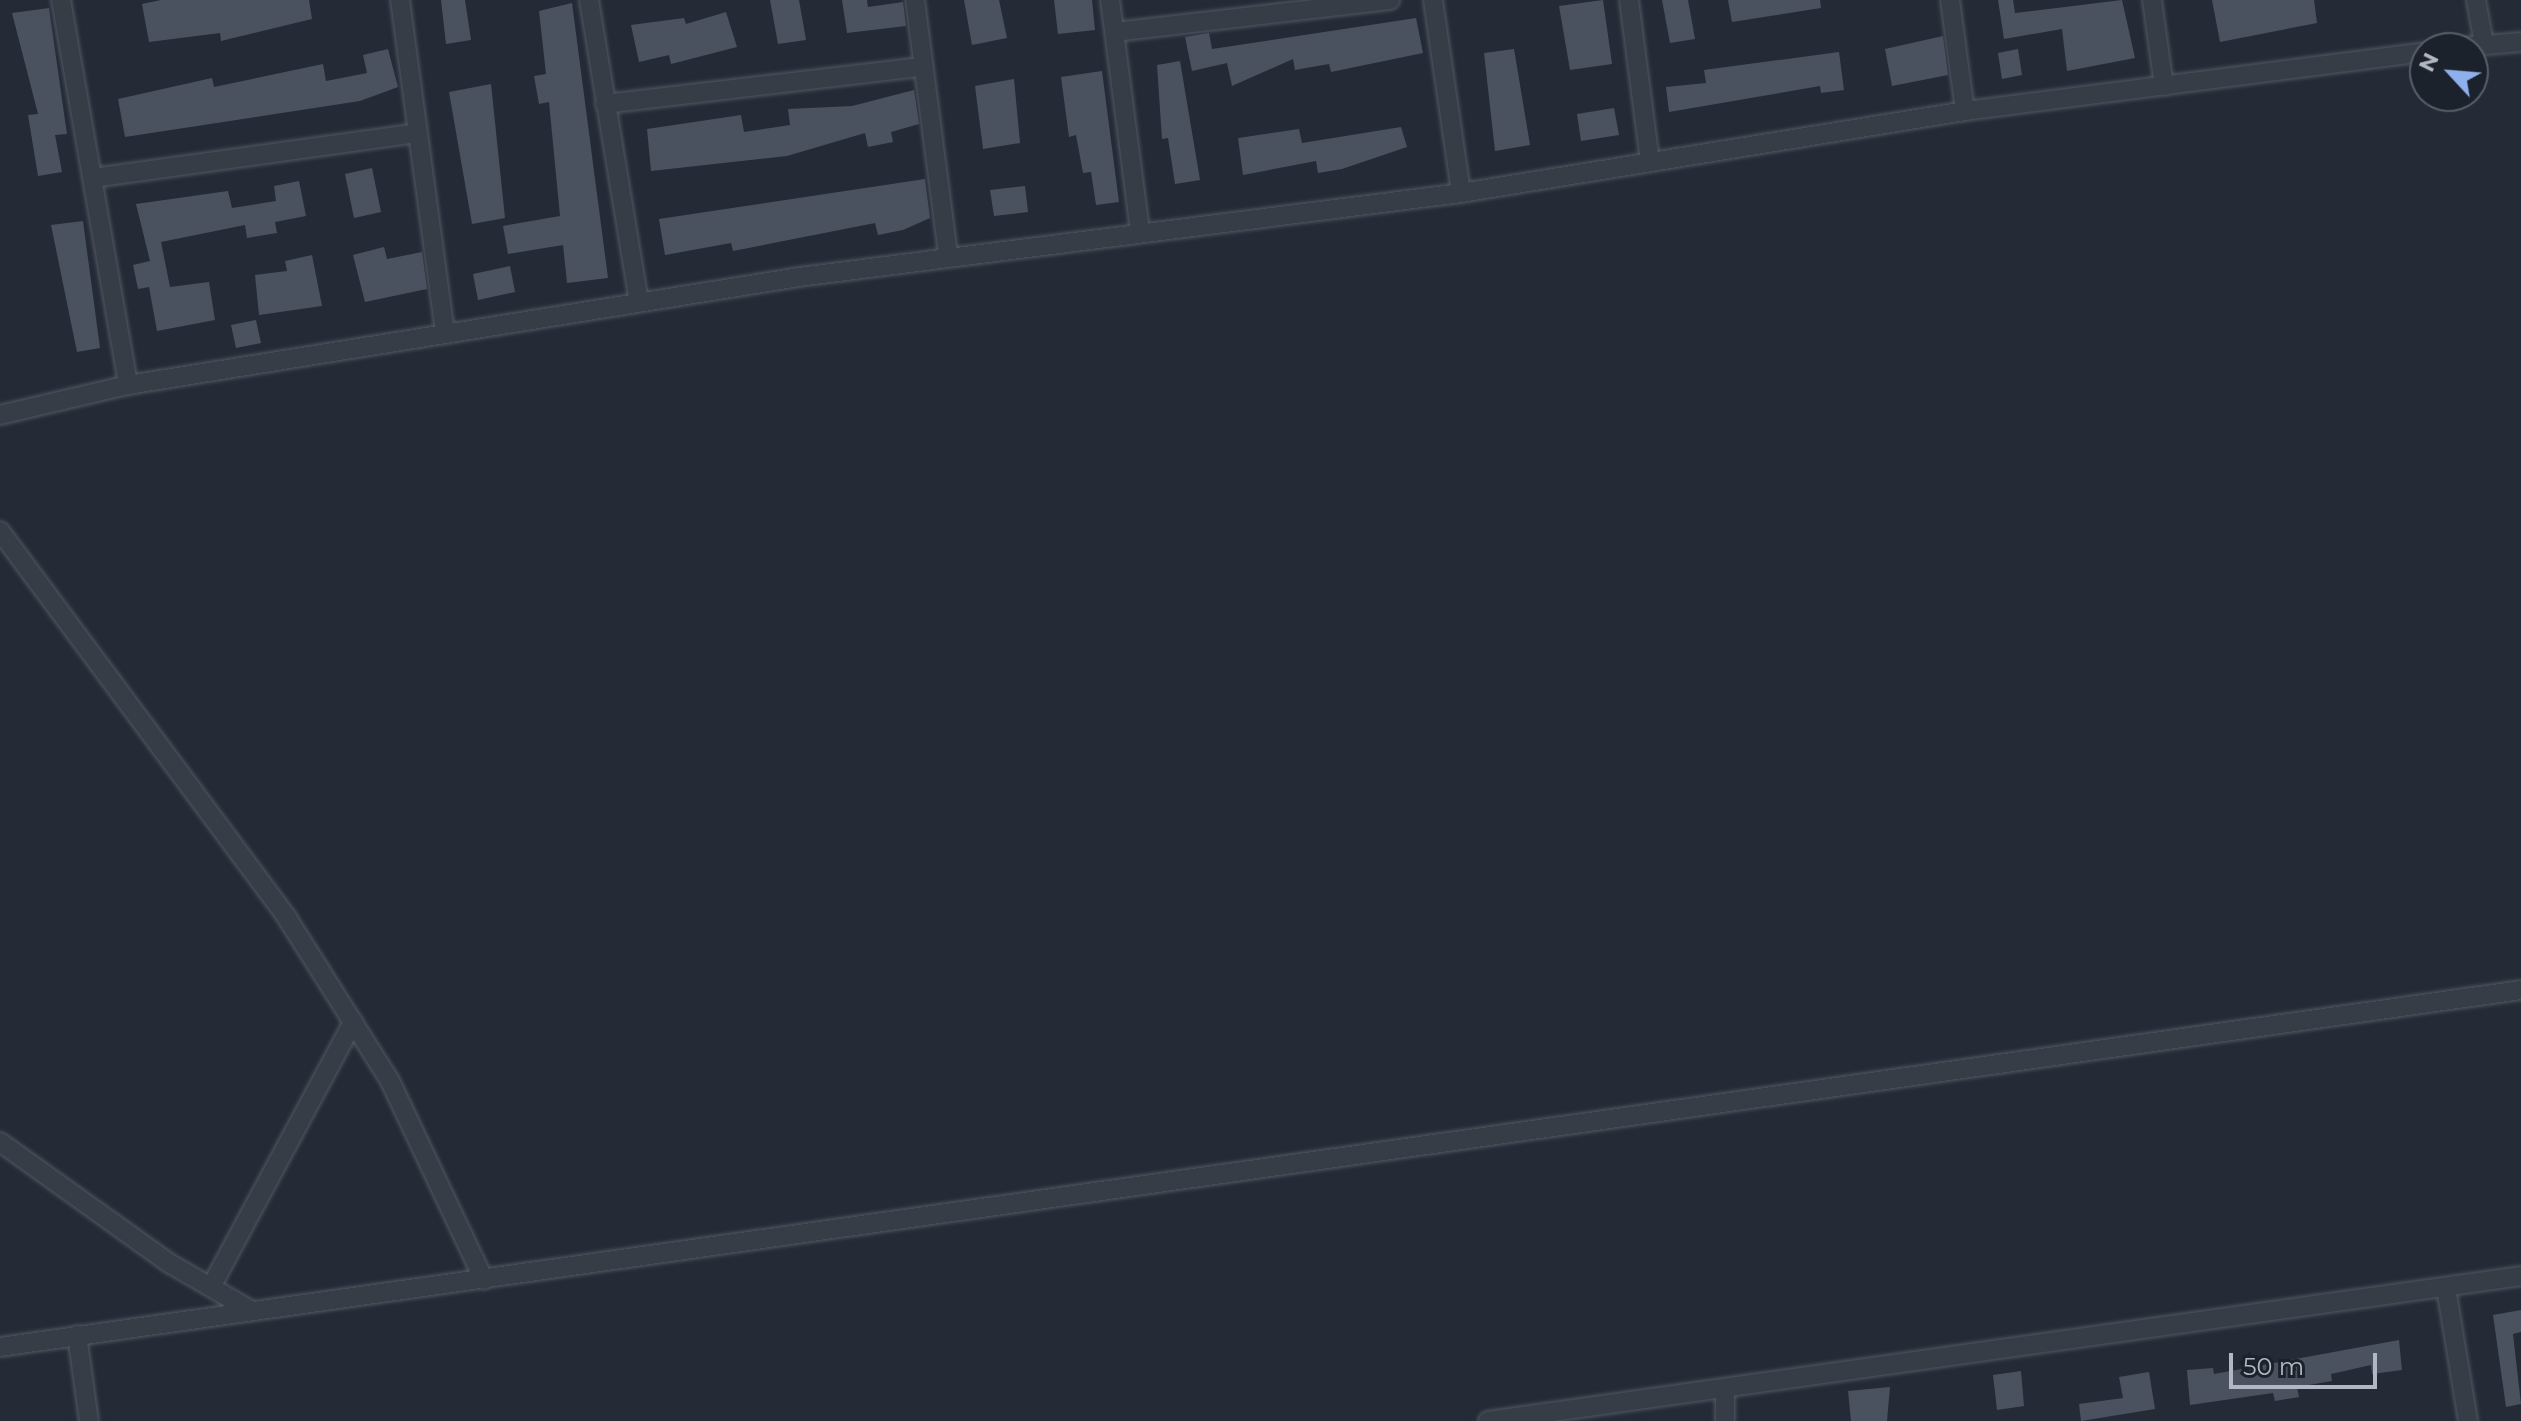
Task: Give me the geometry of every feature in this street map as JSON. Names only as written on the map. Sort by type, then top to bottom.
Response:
[{"type":"street","points":[[61,0],[128,385]]},
{"type":"street","points":[[400,0],[445,332]]},
{"type":"street","points":[[589,0],[639,302]]},
{"type":"street","points":[[915,0],[921,67],[948,255]]},
{"type":"street","points":[[1110,0],[1140,231]]},
{"type":"street","points":[[1115,32],[1390,0]]},
{"type":"street","points":[[1433,0],[1461,193]]},
{"type":"street","points":[[1629,0],[1650,161]]},
{"type":"street","points":[[1950,0],[1965,111]]},
{"type":"street","points":[[2152,0],[2164,86]]},
{"type":"street","points":[[2476,0],[2482,32]]},
{"type":"street","points":[[2489,44],[2521,42]]},
{"type":"street","points":[[0,415],[128,385],[445,332],[948,255],[1461,193],[1965,111],[2409,54]]},
{"type":"street","points":[[605,104],[921,67]]},
{"type":"street","points":[[93,178],[417,133]]},
{"type":"street","points":[[0,531],[287,918],[353,1022],[427,1154],[484,1280]]},
{"type":"street","points":[[0,1347],[2521,990]]},
{"type":"street","points":[[211,1287],[353,1022]]},
{"type":"street","points":[[0,1142],[211,1287],[250,1310]]},
{"type":"street","points":[[1488,1421],[2521,1276]]},
{"type":"street","points":[[2446,1288],[2468,1421]]},
{"type":"street","points":[[77,1335],[89,1421]]},
{"type":"street","points":[[1725,1390],[1725,1421]]},
{"type":"building","points":[[161,0],[309,0],[312,19],[221,41],[220,33],[149,42],[142,4]]},
{"type":"building","points":[[441,0],[465,0],[471,40],[446,44]]},
{"type":"building","points":[[770,0],[799,0],[806,40],[778,44]]},
{"type":"building","points":[[842,0],[867,0],[868,7],[903,2],[906,26],[847,33]]},
{"type":"building","points":[[964,0],[999,0],[1007,38],[972,45]]},
{"type":"building","points":[[1054,0],[1092,0],[1095,30],[1058,34]]},
{"type":"building","points":[[1603,0],[1612,64],[1570,70],[1559,6]]},
{"type":"building","points":[[1662,0],[1688,0],[1695,39],[1670,43]]},
{"type":"building","points":[[1728,0],[1820,0],[1821,8],[1732,22]]},
{"type":"building","points":[[1998,0],[2013,0],[2015,13],[2122,0],[2135,58],[2067,71],[2062,29],[2004,39]]},
{"type":"building","points":[[2212,0],[2314,0],[2317,23],[2220,42]]},
{"type":"building","points":[[572,3],[608,278],[567,283],[563,245],[508,254],[503,226],[560,216],[549,102],[539,104],[534,76],[546,74],[539,11]]},
{"type":"building","points":[[49,8],[67,134],[55,135],[62,172],[38,176],[28,115],[38,114],[12,13]]},
{"type":"building","points":[[726,12],[737,47],[671,64],[669,55],[639,62],[631,25],[684,18],[686,24]]},
{"type":"building","points":[[1416,18],[1423,53],[1331,72],[1329,64],[1295,70],[1293,59],[1232,86],[1227,63],[1192,71],[1185,37],[1209,33],[1212,49]]},
{"type":"building","points":[[1943,36],[1948,75],[1892,86],[1885,49]]},
{"type":"building","points":[[388,49],[398,87],[360,101],[125,137],[118,99],[212,78],[214,87],[323,64],[326,81],[367,73],[363,55]]},
{"type":"building","points":[[1514,49],[1530,145],[1495,151],[1484,53]]},
{"type":"building","points":[[2018,49],[2022,75],[2002,79],[1998,53]]},
{"type":"building","points":[[1839,52],[1844,90],[1821,93],[1820,86],[1669,112],[1666,87],[1706,83],[1704,70]]},
{"type":"building","points":[[1180,61],[1200,180],[1175,184],[1168,138],[1162,139],[1157,65]]},
{"type":"building","points":[[1102,71],[1119,202],[1096,205],[1091,172],[1083,173],[1076,135],[1069,137],[1061,77]]},
{"type":"building","points":[[1014,79],[1020,143],[983,149],[975,86]]},
{"type":"building","points":[[491,84],[505,218],[472,224],[449,92]]},
{"type":"building","points":[[914,90],[919,124],[891,132],[893,142],[868,147],[865,133],[787,156],[651,171],[647,129],[741,115],[744,132],[790,125],[788,109],[852,106]]},
{"type":"building","points":[[1614,108],[1619,135],[1581,141],[1577,114]]},
{"type":"building","points":[[1401,127],[1407,147],[1342,169],[1318,173],[1316,161],[1243,175],[1238,138],[1299,129],[1302,143]]},
{"type":"building","points":[[372,168],[381,212],[354,218],[345,174]]},
{"type":"building","points":[[925,179],[930,218],[903,230],[878,235],[875,223],[733,251],[731,243],[665,255],[659,219]]},
{"type":"building","points":[[299,181],[306,216],[275,222],[277,233],[247,238],[245,225],[161,242],[170,287],[209,282],[215,320],[157,331],[149,287],[138,289],[133,265],[150,261],[136,204],[228,191],[232,208],[276,201],[274,186]]},
{"type":"building","points":[[1025,186],[1028,212],[994,216],[990,190]]},
{"type":"building","points":[[83,221],[100,348],[77,352],[51,225]]},
{"type":"building","points":[[384,247],[387,259],[422,252],[427,289],[365,302],[353,255]]},
{"type":"building","points":[[312,255],[322,306],[259,315],[255,275],[287,271],[285,261]]},
{"type":"building","points":[[510,266],[515,292],[478,300],[473,274]]},
{"type":"building","points":[[256,320],[261,343],[236,348],[231,325]]},
{"type":"building","points":[[2521,1310],[2521,1332],[2513,1334],[2521,1404],[2506,1407],[2493,1315]]},
{"type":"building","points":[[2399,1340],[2402,1370],[2372,1374],[2371,1365],[2331,1374],[2332,1381],[2297,1387],[2299,1397],[2275,1401],[2273,1393],[2190,1405],[2187,1370],[2213,1368],[2214,1374]]},
{"type":"building","points":[[2021,1371],[2024,1406],[1997,1410],[1993,1375]]},
{"type":"building","points":[[2149,1372],[2155,1409],[2081,1421],[2079,1404],[2123,1398],[2119,1377]]},
{"type":"building","points":[[1890,1387],[1887,1421],[1851,1421],[1848,1391]]}]
